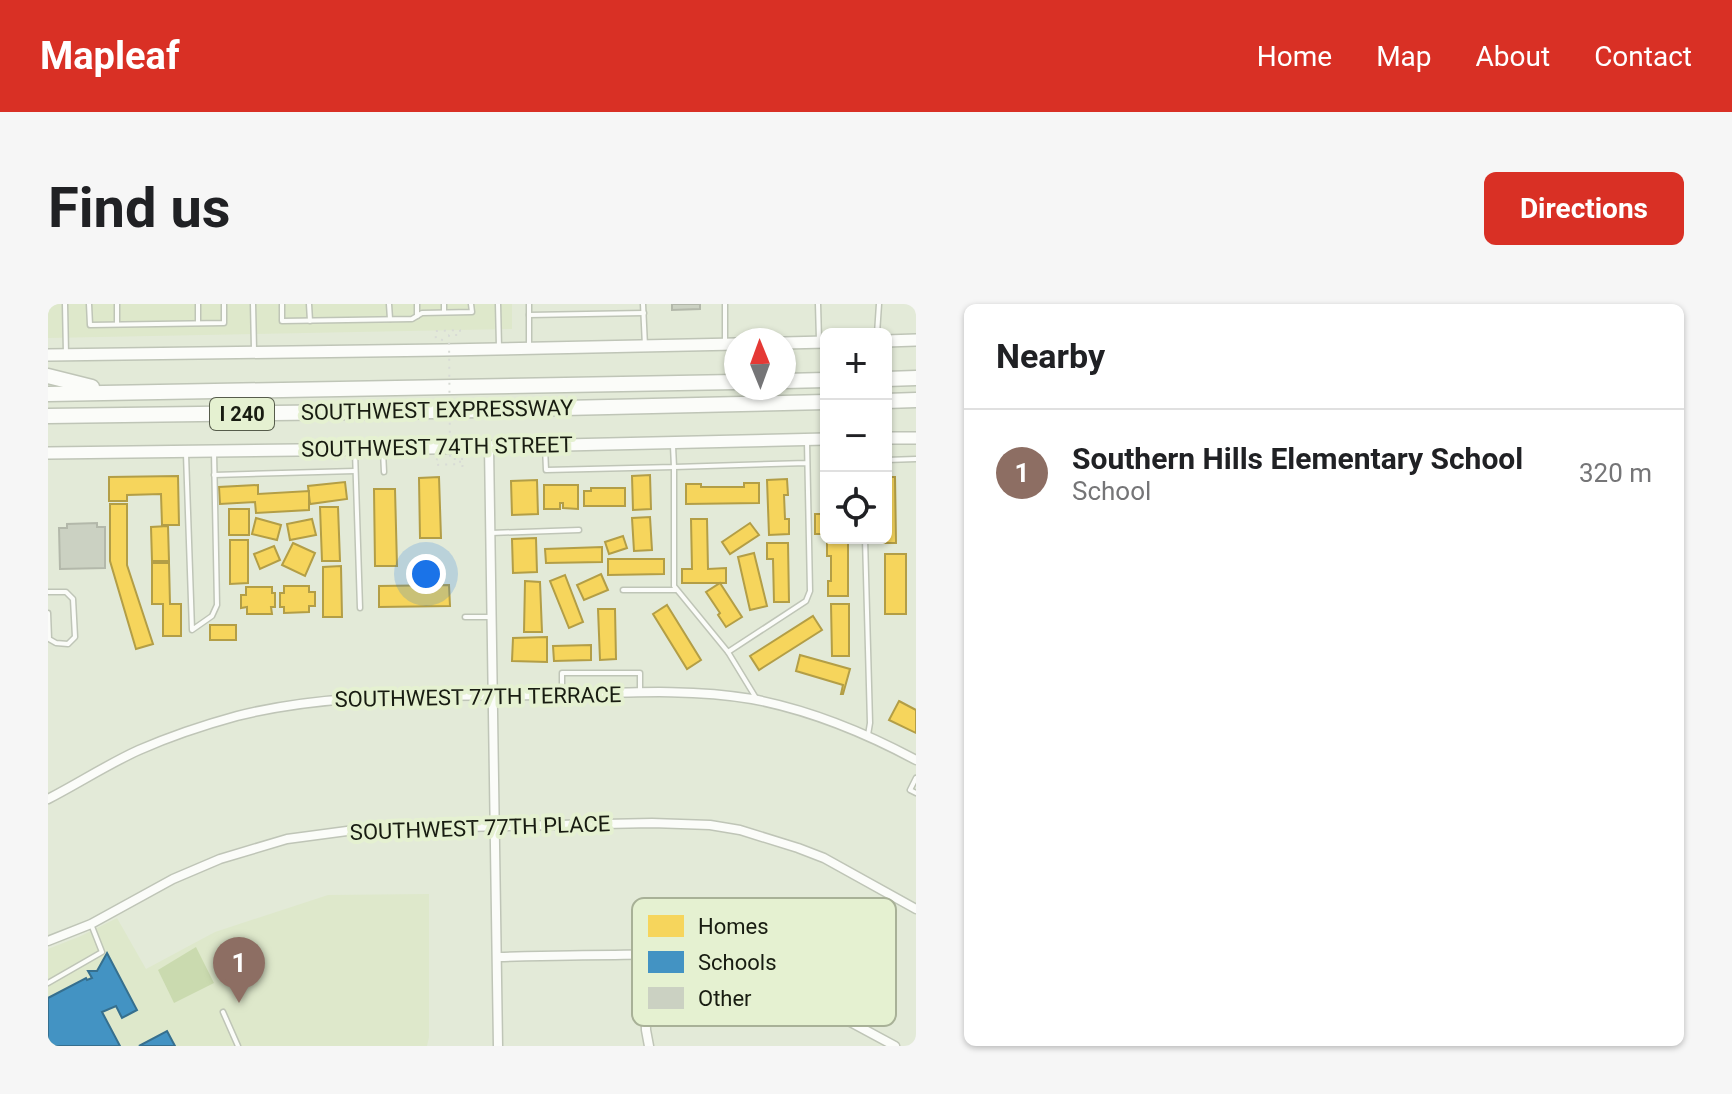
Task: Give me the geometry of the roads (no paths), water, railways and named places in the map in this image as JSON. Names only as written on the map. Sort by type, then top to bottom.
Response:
[{"type":"highway","points":[[48,376],[111,392]]},
{"type":"highway","points":[[892,379],[916,378]]},
{"type":"highway","points":[[796,381],[820,380]]},
{"type":"highway","name":"SOUTHWEST EXPRESSWAY","points":[[48,394],[724,382]]},
{"type":"highway","points":[[892,401],[916,400]]},
{"type":"highway","name":"SOUTHWEST EXPRESSWAY","points":[[48,416],[820,402]]},
{"type":"main road","points":[[892,341],[916,340]]},
{"type":"main road","points":[[796,343],[820,342]]},
{"type":"main road","points":[[48,355],[724,344]]},
{"type":"main road","points":[[892,438],[916,438]]},
{"type":"main road","name":"SOUTHWEST 74TH STREET","points":[[48,453],[820,439]]},
{"type":"street","points":[[489,446],[498,1046]]},
{"type":"street","name":"SOUTHWEST 77TH TERRACE","points":[[48,799],[139,750],[190,730],[255,712],[339,699],[705,694],[757,700],[826,718],[916,760]]},
{"type":"street","name":"SOUTHWEST 77TH PLACE","points":[[48,941],[91,924],[195,869],[242,852],[287,839],[362,829],[710,825],[778,840],[824,858],[916,909]]},
{"type":"street","points":[[498,957],[632,954]]},
{"type":"street","points":[[646,1026],[649,1046]]},
{"type":"street","points":[[858,1026],[895,1046]]},
{"type":"lane","points":[[65,304],[66,355]]},
{"type":"lane","points":[[89,304],[90,325],[224,323],[224,304]]},
{"type":"lane","points":[[117,304],[117,324]]},
{"type":"lane","points":[[198,304],[198,323]]},
{"type":"lane","points":[[253,304],[254,352]]},
{"type":"lane","points":[[282,304],[282,321],[412,319],[422,313],[472,312],[471,304]]},
{"type":"lane","points":[[309,304],[310,321]]},
{"type":"lane","points":[[389,304],[390,319]]},
{"type":"lane","points":[[417,304],[417,316]]},
{"type":"lane","points":[[444,304],[444,312]]},
{"type":"lane","points":[[498,304],[499,349]]},
{"type":"lane","points":[[529,304],[529,348]]},
{"type":"lane","points":[[643,304],[645,346]]},
{"type":"lane","points":[[725,304],[729,328]]},
{"type":"lane","points":[[818,304],[821,328]]},
{"type":"lane","points":[[877,328],[879,304]]},
{"type":"lane","points":[[529,315],[644,313]]},
{"type":"lane","points":[[728,652],[806,601],[810,591],[807,439]]},
{"type":"lane","points":[[673,442],[674,586],[728,652],[757,700]]},
{"type":"lane","points":[[545,444],[546,470],[807,463]]},
{"type":"lane","points":[[355,449],[360,608]]},
{"type":"lane","points":[[383,449],[384,472]]},
{"type":"lane","points":[[186,451],[192,630],[212,616],[217,605],[214,451]]},
{"type":"lane","points":[[892,460],[916,459]]},
{"type":"lane","points":[[214,475],[355,471]]},
{"type":"lane","points":[[491,533],[579,530]]},
{"type":"lane","points":[[865,544],[868,735]]},
{"type":"lane","points":[[623,590],[678,590]]},
{"type":"lane","points":[[48,592],[66,592],[73,599],[75,637],[68,644],[49,639],[48,613]]},
{"type":"lane","points":[[465,617],[492,617]]},
{"type":"lane","points":[[562,694],[562,673],[640,673],[640,693]]},
{"type":"lane","points":[[916,778],[910,790],[916,793]]},
{"type":"lane","points":[[48,983],[102,952],[91,924]]},
{"type":"lane","points":[[223,1012],[238,1046]]},
{"type":"place","name":"Southern Hills Elementary School","points":[[239,1003]]}]
